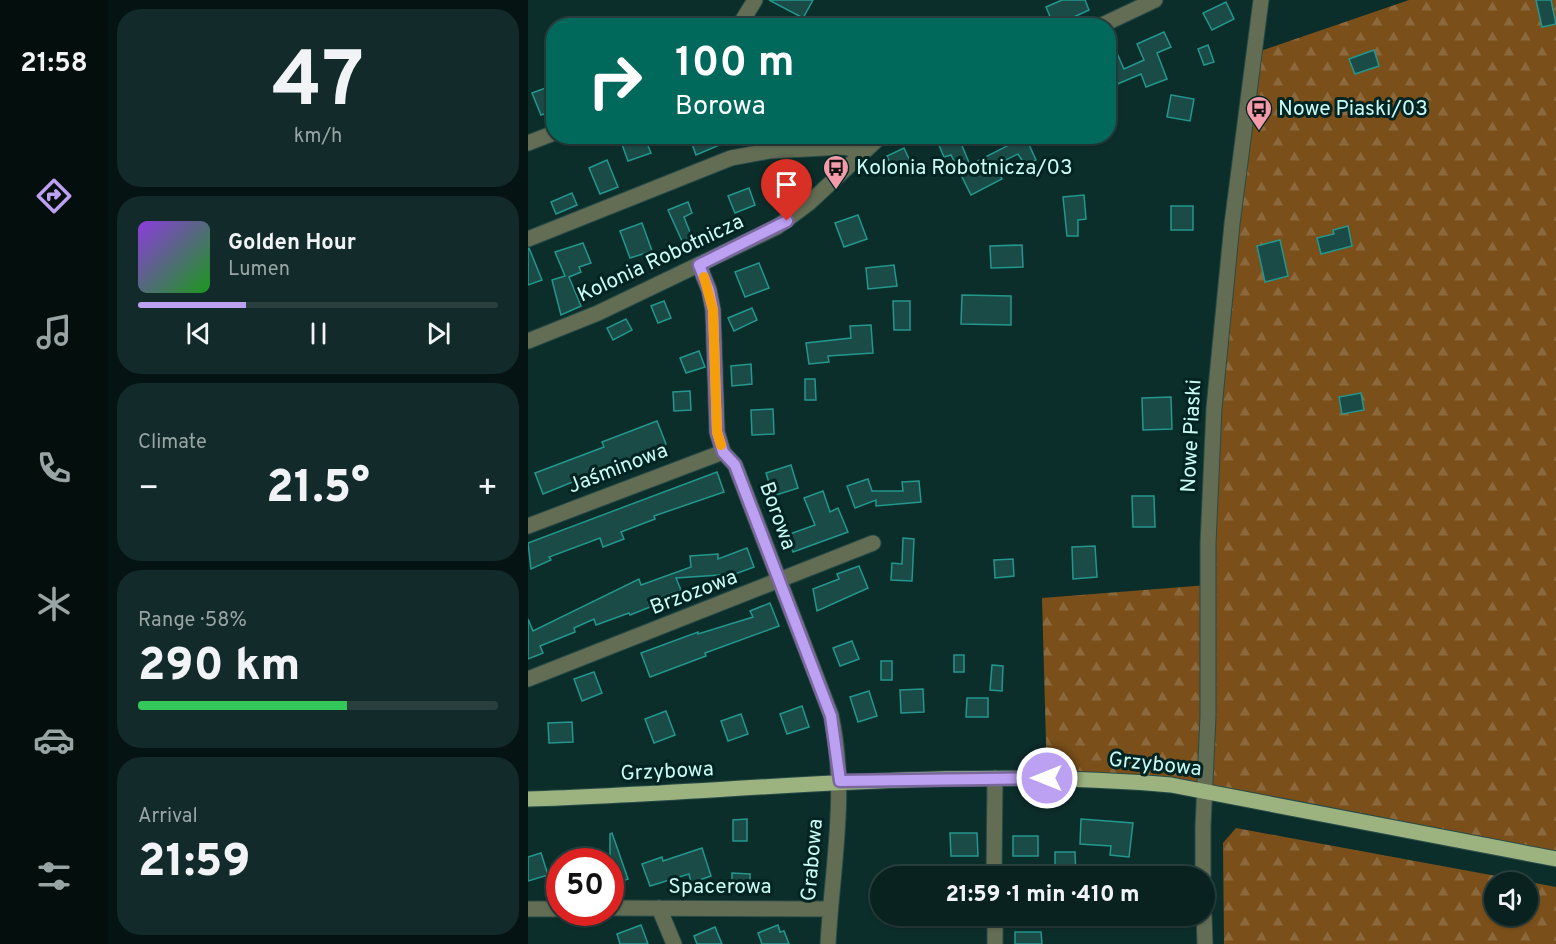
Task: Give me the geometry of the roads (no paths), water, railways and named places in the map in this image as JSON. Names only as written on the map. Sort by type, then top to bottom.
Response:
[{"type":"main road","name":"Grzybowa","points":[[528,799],[639,795],[840,781],[994,778],[1139,782],[1204,791],[1556,859]]},
{"type":"street","points":[[744,18],[755,0]]},
{"type":"street","points":[[1116,18],[1155,0]]},
{"type":"street","name":"Nowe Piaski","points":[[1203,866],[1208,716],[1208,544],[1214,408],[1232,224],[1261,0]]},
{"type":"street","points":[[528,143],[546,136]]},
{"type":"street","name":"Kolonia Robotnicza","points":[[528,341],[598,312],[787,221],[871,144]]},
{"type":"street","points":[[528,239],[731,158],[769,151],[843,147],[852,149],[859,155]]},
{"type":"street","name":"Borowa","points":[[699,265],[709,290],[713,310],[717,432],[723,452],[735,465],[831,716],[840,781]]},
{"type":"street","name":"Jaśminowa","points":[[528,526],[723,452]]},
{"type":"street","name":"Brzozowa","points":[[528,679],[779,583],[873,543]]},
{"type":"street","points":[[994,778],[994,866]]},
{"type":"street","name":"Grabowa","points":[[828,944],[840,781]]},
{"type":"street","name":"Spacerowa","points":[[624,908],[829,909]]},
{"type":"street","points":[[660,908],[674,944]]},
{"type":"street","points":[[528,909],[546,909]]},
{"type":"street","points":[[995,926],[995,944]]},
{"type":"street","points":[[1204,926],[1204,944]]},
{"type":"place","name":"Nowe Piaski/03","points":[[1259,132]]},
{"type":"place","name":"Kolonia Robotnicza/03","points":[[836,191]]}]
